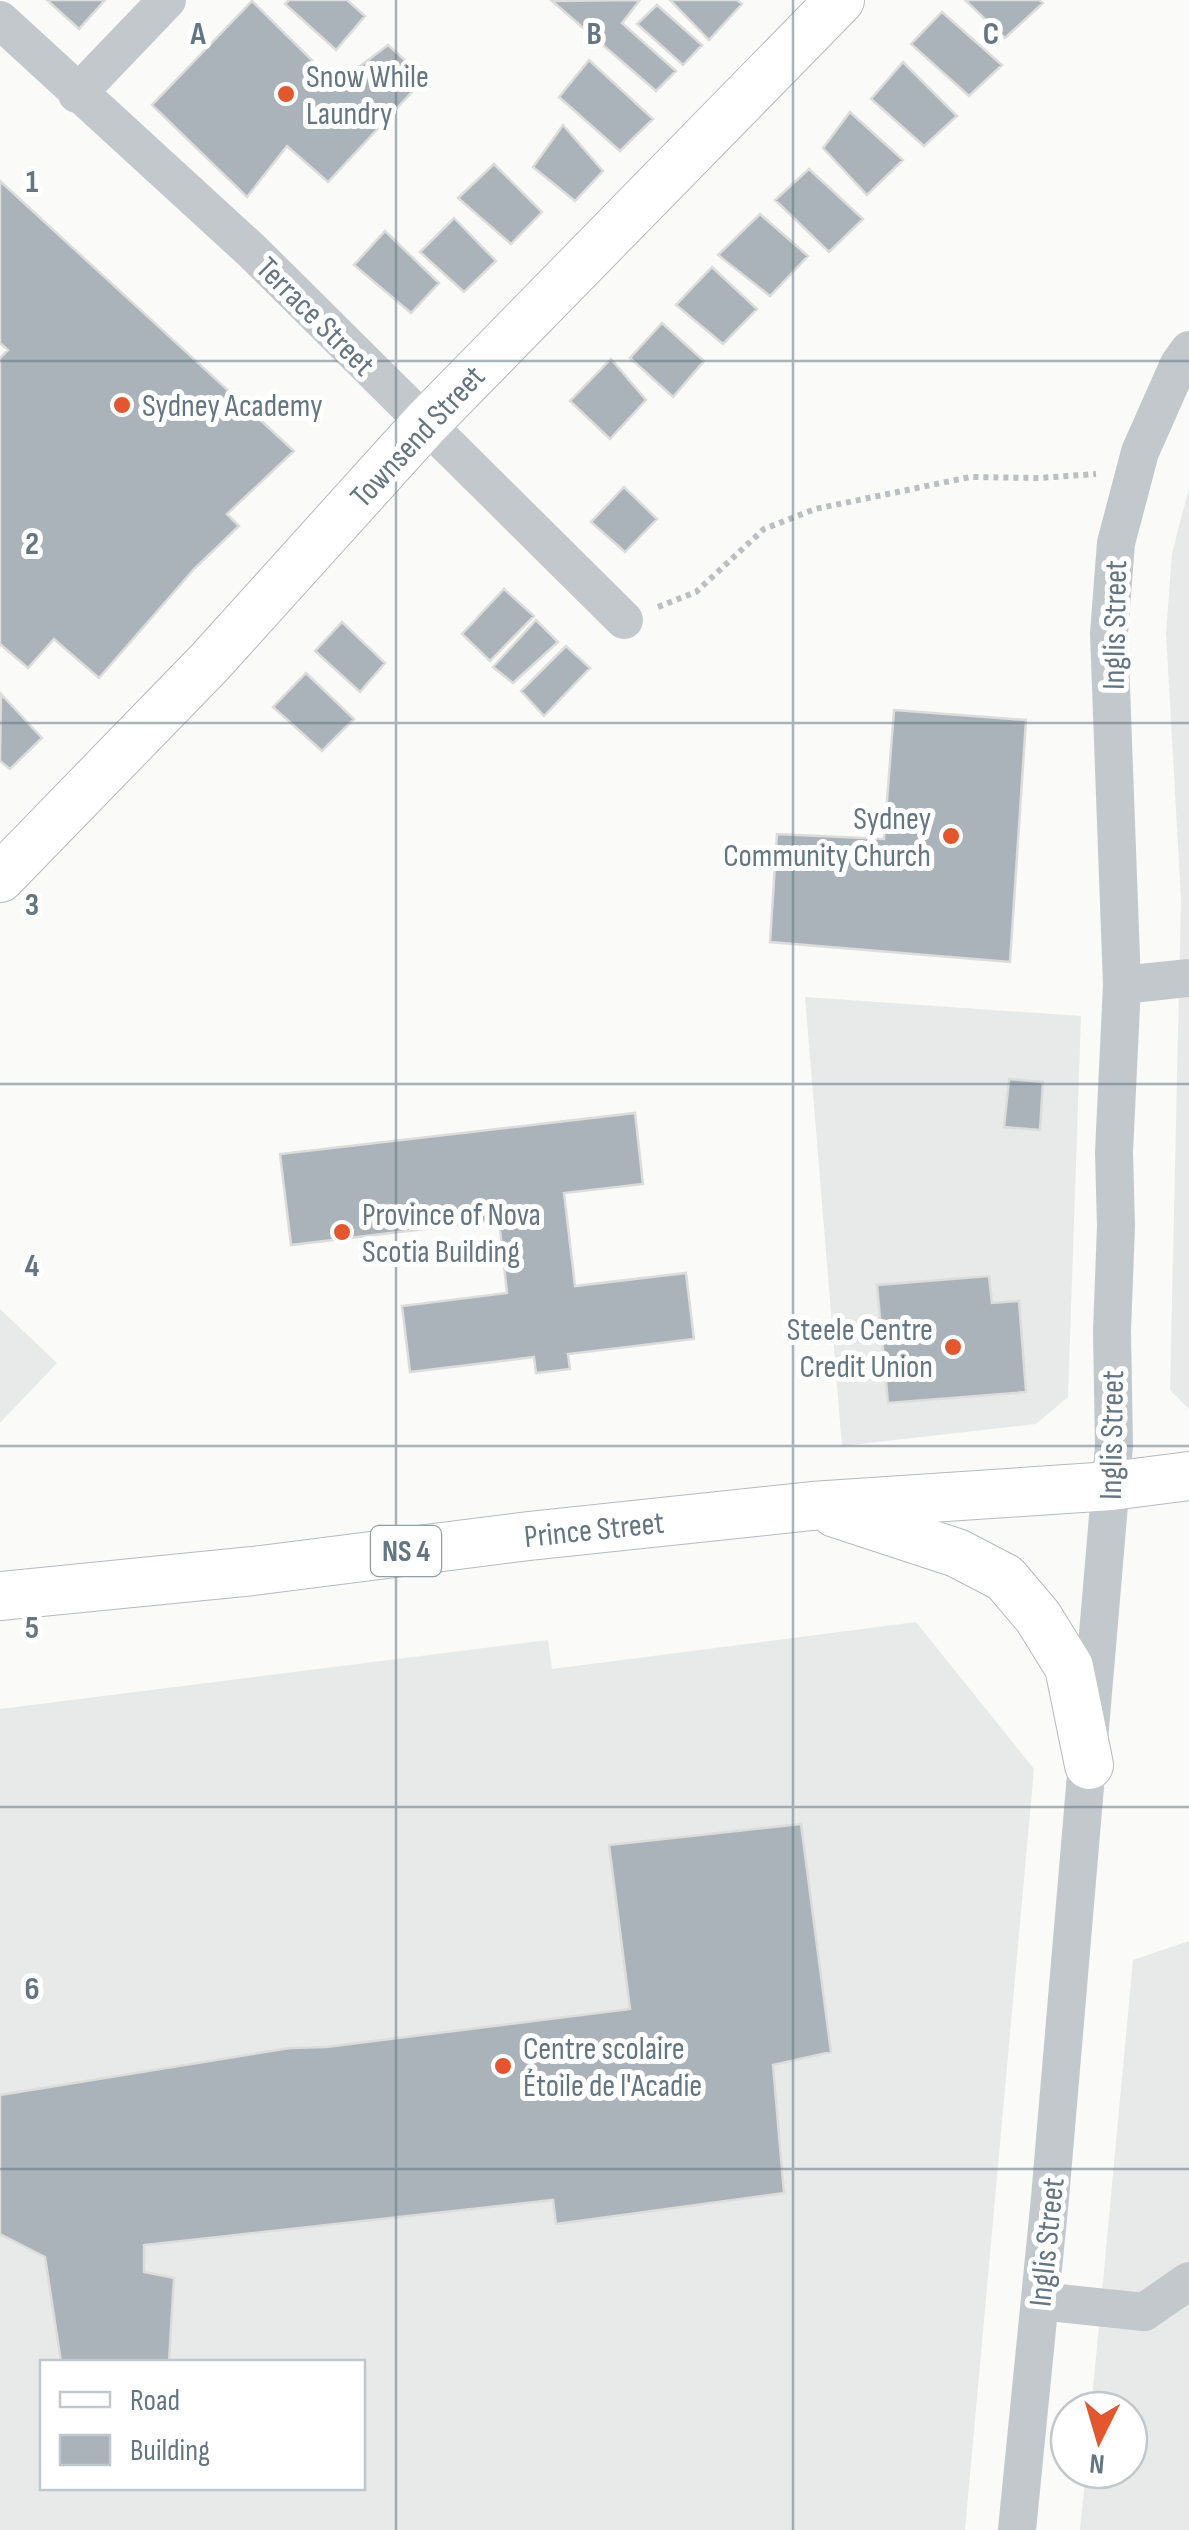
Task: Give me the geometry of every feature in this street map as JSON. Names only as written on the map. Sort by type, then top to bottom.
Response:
[{"type":"main road","name":"Townsend Street","points":[[0,878],[209,663],[424,425],[840,0]]},
{"type":"main road","name":"Prince Street","points":[[0,1596],[253,1571],[812,1506],[1111,1486],[1189,1476]]},
{"type":"main road","points":[[812,1506],[957,1553],[1005,1578],[1038,1617],[1069,1667],[1089,1765]]},
{"type":"street","points":[[78,94],[167,0]]},
{"type":"street","name":"Terrace Street","points":[[2,26],[252,250],[624,620]]},
{"type":"street","name":"Inglis Street","points":[[1017,2530],[1089,1765],[1114,1436],[1114,1152],[1122,984],[1109,633],[1116,543],[1140,452],[1189,350]]},
{"type":"street","points":[[1122,984],[1189,978]]},
{"type":"street","points":[[1040,2301],[1144,2312],[1189,2281]]},
{"type":"path","points":[[624,620],[696,592],[764,528],[816,509],[970,476],[1039,478],[1108,473],[1133,478]]},
{"type":"shaded area","points":[[1189,488],[1189,1409],[1170,1390],[1181,899],[1166,633],[1172,553]]},
{"type":"shaded area","points":[[805,997],[1081,1016],[1068,1397],[1036,1424],[842,1446]]},
{"type":"shaded area","points":[[0,1309],[57,1363],[0,1423]]},
{"type":"shaded area","name":"Centre scolaire Étoile de l'Acadie","points":[[916,1622],[1034,1769],[965,2530],[0,2530],[0,1709],[548,1640],[552,1669]]},
{"type":"shaded area","points":[[1189,1941],[1189,2530],[1080,2530],[1084,2490],[1149,2490],[1149,2390],[1093,2390],[1133,1960]]},
{"type":"building","points":[[47,0],[105,0],[79,29]]},
{"type":"building","points":[[289,0],[347,0],[365,16],[336,50],[285,4]]},
{"type":"building","points":[[640,0],[622,23],[676,71],[656,91],[552,1]]},
{"type":"building","points":[[670,0],[737,0],[742,4],[709,40]]},
{"type":"building","points":[[965,0],[1039,0],[1043,3],[1005,38]]},
{"type":"building","name":"Snow While Laundry","points":[[252,1],[336,84],[388,45],[425,78],[328,182],[287,146],[247,197],[152,105]]},
{"type":"building","points":[[657,5],[702,45],[683,65],[637,24]]},
{"type":"building","points":[[942,12],[1002,65],[969,96],[911,44]]},
{"type":"building","points":[[589,60],[653,119],[620,151],[559,97]]},
{"type":"building","points":[[903,62],[957,116],[924,146],[871,99]]},
{"type":"building","points":[[850,112],[903,160],[867,195],[823,148]]},
{"type":"building","points":[[563,125],[603,171],[575,201],[533,167]]},
{"type":"building","points":[[494,164],[542,212],[511,244],[458,198]]},
{"type":"building","points":[[809,169],[863,219],[829,252],[775,200]]},
{"type":"building","name":"Sydney Academy","points":[[0,181],[294,451],[227,514],[239,526],[194,569],[99,678],[54,639],[28,668],[0,644],[0,358],[8,350],[0,343]]},
{"type":"building","points":[[760,214],[808,256],[770,296],[718,255]]},
{"type":"building","points":[[454,218],[496,261],[464,292],[420,252]]},
{"type":"building","points":[[385,231],[439,283],[411,313],[354,265]]},
{"type":"building","points":[[712,267],[757,309],[723,344],[676,305]]},
{"type":"building","points":[[662,323],[704,361],[673,397],[630,358]]},
{"type":"building","points":[[611,359],[646,400],[610,439],[570,401]]},
{"type":"building","points":[[624,487],[657,519],[625,552],[591,522]]},
{"type":"building","points":[[504,589],[534,616],[490,661],[462,634]]},
{"type":"building","points":[[536,620],[558,642],[513,683],[493,667]]},
{"type":"building","points":[[342,622],[385,663],[360,692],[315,651]]},
{"type":"building","points":[[566,646],[590,668],[544,716],[521,691]]},
{"type":"building","points":[[306,673],[354,719],[322,751],[273,707]]},
{"type":"building","points":[[1,694],[42,738],[10,769],[0,761]]},
{"type":"building","name":"Sydney Community Church","points":[[894,710],[1026,720],[1010,962],[770,942],[777,834],[884,839]]},
{"type":"building","points":[[1009,1079],[1043,1082],[1040,1130],[1004,1127]]},
{"type":"building","name":"Province of Nova Scotia Building","points":[[635,1113],[643,1184],[564,1193],[575,1286],[686,1273],[694,1339],[568,1354],[570,1369],[536,1373],[534,1357],[410,1372],[402,1306],[507,1293],[499,1220],[291,1245],[280,1154]]},
{"type":"building","name":"Steele Centre Credit Union","points":[[989,1276],[992,1303],[1019,1301],[1026,1392],[888,1403],[877,1285]]},
{"type":"building","name":"Centre scolaire Étoile de l'Acadie","points":[[801,1824],[831,2052],[773,2065],[784,2193],[556,2224],[553,2200],[144,2245],[144,2272],[174,2278],[169,2360],[61,2360],[45,2257],[0,2234],[0,2095],[290,2048],[326,2047],[630,2009],[609,1845]]},
{"type":"place","name":"Snow While Laundry","points":[[286,94]]},
{"type":"place","name":"Sydney Academy","points":[[122,405]]},
{"type":"place","name":"Sydney Community Church","points":[[951,836]]},
{"type":"place","name":"Province of Nova Scotia Building","points":[[342,1232]]},
{"type":"place","name":"Steele Centre Credit Union","points":[[953,1347]]},
{"type":"place","name":"Centre scolaire Étoile de l'Acadie","points":[[503,2066]]}]
